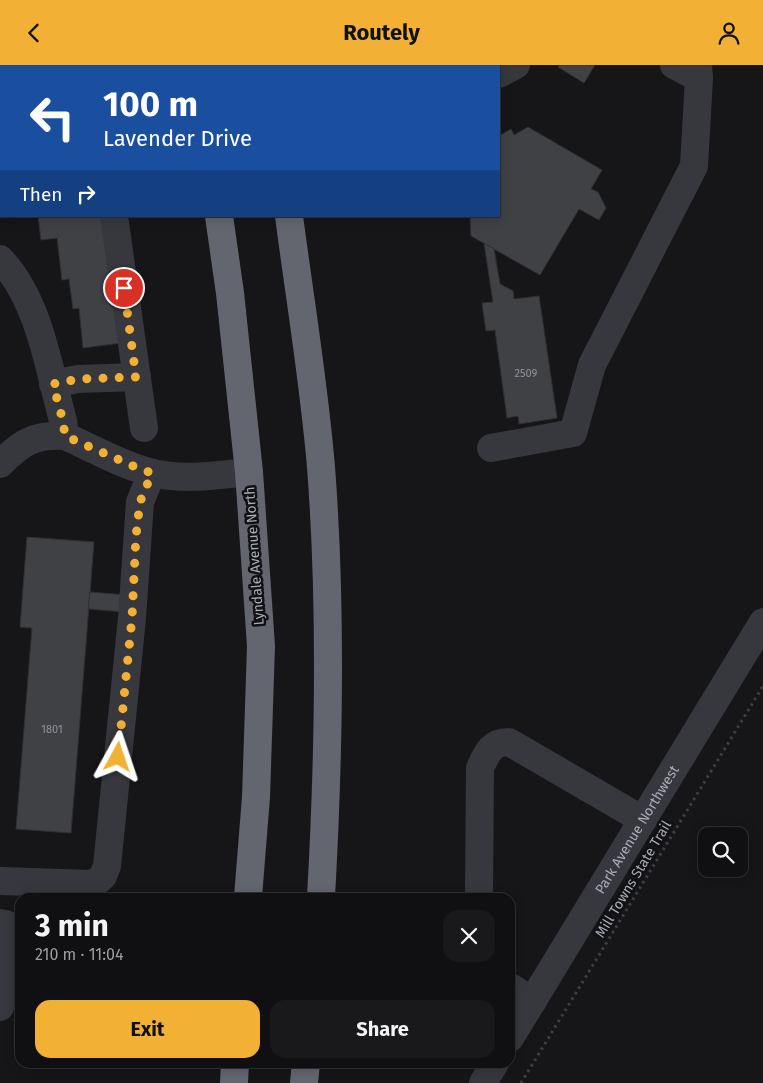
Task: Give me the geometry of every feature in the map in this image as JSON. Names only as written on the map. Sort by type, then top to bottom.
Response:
[{"type":"highway","name":"Lyndale Avenue North","points":[[219,217],[230,293],[248,472],[261,646],[256,797],[248,893]]},
{"type":"highway","points":[[289,217],[316,415],[324,517],[327,752],[321,893]]},
{"type":"highway","points":[[234,1083],[236,1068]]},
{"type":"highway","points":[[304,1083],[306,1068]]},
{"type":"street","points":[[500,73],[516,65]]},
{"type":"street","points":[[491,448],[573,433],[592,365],[694,166],[699,72],[674,65]]},
{"type":"street","points":[[114,217],[144,428]]},
{"type":"street","points":[[0,259],[18,282],[32,311],[63,421],[65,436]]},
{"type":"street","points":[[53,384],[78,379],[136,377]]},
{"type":"street","points":[[0,464],[14,450],[27,441],[42,437],[65,436],[152,473],[178,477],[194,477],[248,472]]},
{"type":"street","points":[[0,881],[94,884],[103,876],[107,866],[131,628],[140,502],[152,473]]},
{"type":"street","name":"Park Avenue Northwest","points":[[515,1031],[763,622]]},
{"type":"street","points":[[479,893],[480,768],[488,750],[500,742],[509,743],[643,820]]},
{"type":"street","points":[[0,1007],[9,924]]},
{"type":"street","points":[[515,990],[533,1001]]},
{"type":"street","points":[[483,1083],[492,1068]]},
{"type":"path","name":"Mill Towns State Trail","points":[[521,1083],[763,686]]},
{"type":"building","points":[[560,65],[595,65],[584,83],[558,67]]},
{"type":"building","points":[[528,127],[602,170],[591,189],[598,192],[606,208],[599,220],[579,209],[540,275],[471,236],[470,217],[500,217],[500,135],[511,129],[514,135]]},
{"type":"building","points":[[38,217],[107,217],[121,343],[83,348],[79,308],[73,309],[69,279],[62,280],[57,238],[41,240]]},
{"type":"building","points":[[484,243],[494,249],[500,284],[513,291],[514,299],[539,296],[557,418],[519,424],[518,416],[507,418],[495,330],[486,331],[482,303],[493,302]]},
{"type":"building","points":[[27,537],[94,542],[71,833],[16,829],[32,628],[20,627]]},
{"type":"building","points":[[90,592],[126,595],[125,612],[88,609]]},
{"type":"route","points":[[118,757],[132,618],[136,536],[140,502],[152,473],[65,436],[53,384],[78,379],[136,377],[124,288]]}]
